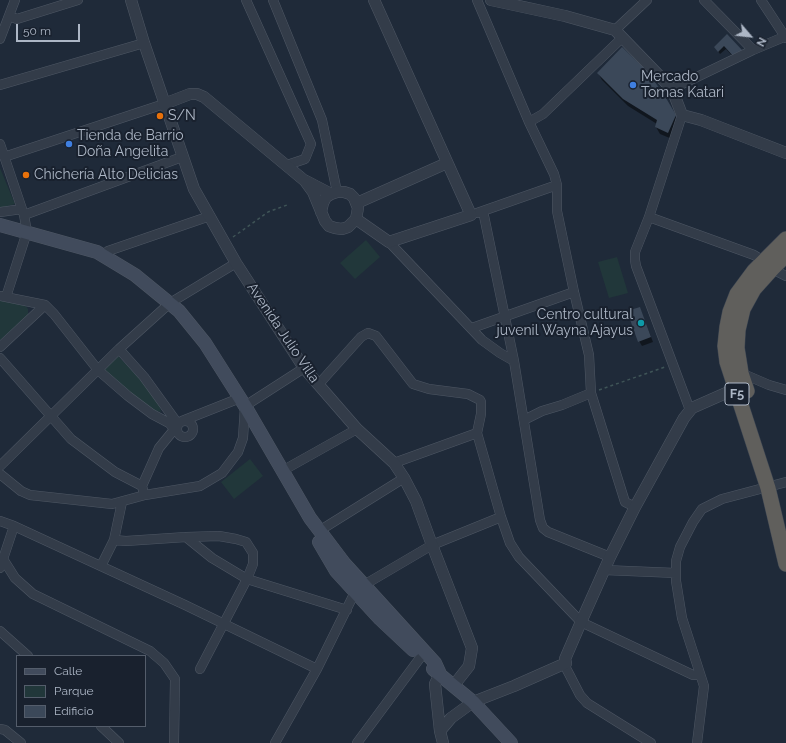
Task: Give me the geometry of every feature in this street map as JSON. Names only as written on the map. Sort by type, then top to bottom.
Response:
[{"type":"highway","name":"F5","points":[[740,389],[741,372],[737,348],[738,330],[743,309],[768,265],[786,239]]},
{"type":"highway","name":"F5","points":[[786,255],[768,265],[747,280],[737,294],[726,327],[725,346],[727,362],[740,389],[777,485],[786,520]]},
{"type":"highway","name":"F5","points":[[777,485],[786,564]]},
{"type":"main road","points":[[0,225],[97,252],[135,275],[179,311],[205,343],[243,402],[310,518],[344,563],[380,619],[420,658],[473,702],[511,743]]},
{"type":"main road","points":[[310,518],[317,538],[336,571],[360,589],[435,662],[440,674]]},
{"type":"street","points":[[0,37],[16,0]]},
{"type":"street","points":[[9,16],[17,19],[78,0]]},
{"type":"street","name":"Avenida Julio Villa","points":[[132,0],[164,104],[194,189],[236,263],[304,368],[357,429],[394,463],[416,501],[472,648],[469,666],[454,685]]},
{"type":"street","points":[[246,0],[311,144],[305,159],[287,165]]},
{"type":"street","points":[[273,0],[322,120],[334,193]]},
{"type":"street","points":[[374,0],[471,215]]},
{"type":"street","points":[[477,0],[529,122],[554,174],[557,185],[557,211],[589,355],[591,393],[625,502],[635,507]]},
{"type":"street","points":[[491,0],[566,16],[618,34],[672,89],[682,115],[649,217],[635,252],[635,260],[690,410]]},
{"type":"street","points":[[529,122],[543,114],[618,34],[647,0]]},
{"type":"street","points":[[704,0],[753,50]]},
{"type":"street","points":[[672,89],[753,50],[785,37],[761,0]]},
{"type":"street","points":[[0,86],[144,43]]},
{"type":"street","points":[[4,157],[190,94],[197,94],[204,98],[305,181],[313,192],[325,221],[329,226],[335,228],[348,227],[356,219],[358,214],[357,203],[350,194],[344,192],[334,193],[326,198],[323,203],[322,212]]},
{"type":"street","points":[[682,115],[701,120],[786,153]]},
{"type":"street","points":[[0,144],[23,212],[26,232],[3,297],[45,305],[54,314],[98,370],[128,396],[152,414],[169,423],[178,426],[188,421],[193,427]]},
{"type":"street","points":[[0,212],[23,212],[182,157]]},
{"type":"street","points":[[357,203],[447,163]]},
{"type":"street","points":[[305,181],[334,193]]},
{"type":"street","points":[[389,242],[557,185]]},
{"type":"street","points":[[483,211],[514,361],[540,520],[543,528],[548,532],[610,556]]},
{"type":"street","points":[[103,256],[108,251],[210,216]]},
{"type":"street","points":[[649,217],[754,255],[786,276]]},
{"type":"street","points":[[356,219],[389,242],[482,340],[514,361]]},
{"type":"street","points":[[0,466],[119,349],[170,303],[236,263]]},
{"type":"street","points":[[472,328],[574,292]]},
{"type":"street","points":[[0,347],[45,305]]},
{"type":"street","points":[[318,384],[361,337],[368,333],[376,336],[414,384],[429,389],[468,394],[480,400],[481,414],[477,433],[510,543],[519,557],[581,622],[693,675],[700,675]]},
{"type":"street","points":[[119,349],[144,377],[178,426],[181,436],[186,437],[191,435],[197,415]]},
{"type":"street","points":[[0,358],[71,439],[115,472],[142,486]]},
{"type":"street","points":[[145,495],[142,486],[159,448],[178,426],[197,415],[243,402],[304,368]]},
{"type":"street","points":[[741,372],[769,385],[786,390]]},
{"type":"street","points":[[651,743],[587,703],[580,695],[566,668],[565,659],[610,556],[684,418],[690,410],[702,403],[740,389]]},
{"type":"street","points":[[524,420],[542,411],[562,405],[591,393]]},
{"type":"street","points":[[0,474],[20,491],[30,495],[112,504],[145,495],[200,486],[222,473],[238,452],[243,438],[243,402]]},
{"type":"street","points":[[282,471],[357,429]]},
{"type":"street","points":[[394,463],[477,433]]},
{"type":"street","points":[[319,531],[404,478]]},
{"type":"street","points":[[697,743],[704,686],[682,618],[676,581],[676,561],[680,547],[693,522],[702,509],[722,499],[777,485]]},
{"type":"street","points":[[101,566],[114,540],[122,502]]},
{"type":"street","points":[[275,743],[317,669],[347,610],[360,589],[432,545],[502,518]]},
{"type":"street","points":[[0,522],[14,526],[101,566],[317,669]]},
{"type":"street","points":[[14,526],[1,564],[15,578],[33,594],[150,651],[164,663],[175,679],[174,743]]},
{"type":"street","points":[[114,540],[126,541],[186,536],[219,536],[246,542],[252,554],[253,564],[247,579],[200,669]]},
{"type":"street","points":[[186,536],[212,558],[247,579],[347,610]]},
{"type":"street","points":[[604,570],[676,573]]},
{"type":"street","points":[[0,631],[27,655]]},
{"type":"street","points":[[361,741],[420,658]]},
{"type":"street","points":[[440,731],[451,718],[473,702],[566,663]]},
{"type":"street","points":[[440,674],[435,684],[440,731],[443,743]]},
{"type":"street","points":[[0,719],[3,729],[21,743]]},
{"type":"street","points":[[102,727],[119,743]]},
{"type":"path","points":[[225,242],[268,212],[287,205]]},
{"type":"path","points":[[591,393],[672,364]]},
{"type":"green space","points":[[0,168],[15,204],[0,208]]},
{"type":"green space","points":[[366,240],[380,257],[355,279],[340,263]]},
{"type":"green space","points":[[617,257],[628,293],[609,298],[598,262]]},
{"type":"green space","points":[[0,300],[25,305],[28,309],[28,315],[0,341]]},
{"type":"green space","points":[[118,356],[140,379],[159,403],[161,412],[153,410],[128,392],[103,369]]},
{"type":"green space","points":[[250,459],[263,476],[234,499],[221,482]]},
{"type":"building","points":[[727,34],[742,50],[734,57],[724,46],[718,52],[714,47]]},
{"type":"building","name":"Mercado Tomas Katari","points":[[622,47],[648,72],[676,115],[668,133],[655,127],[657,120],[623,99],[597,73]]},
{"type":"building","points":[[640,307],[651,337],[638,342],[627,311]]},
{"type":"place","name":"Mercado Tomas Katari","points":[[633,85]]},
{"type":"place","name":"S/N","points":[[160,116]]},
{"type":"place","name":"Tienda de Barrio Doña Angelita","points":[[69,144]]},
{"type":"place","name":"Chichería Alto Delicias","points":[[26,175]]},
{"type":"place","name":"Centro cultural juvenil Wayna Ajayus","points":[[641,323]]}]
